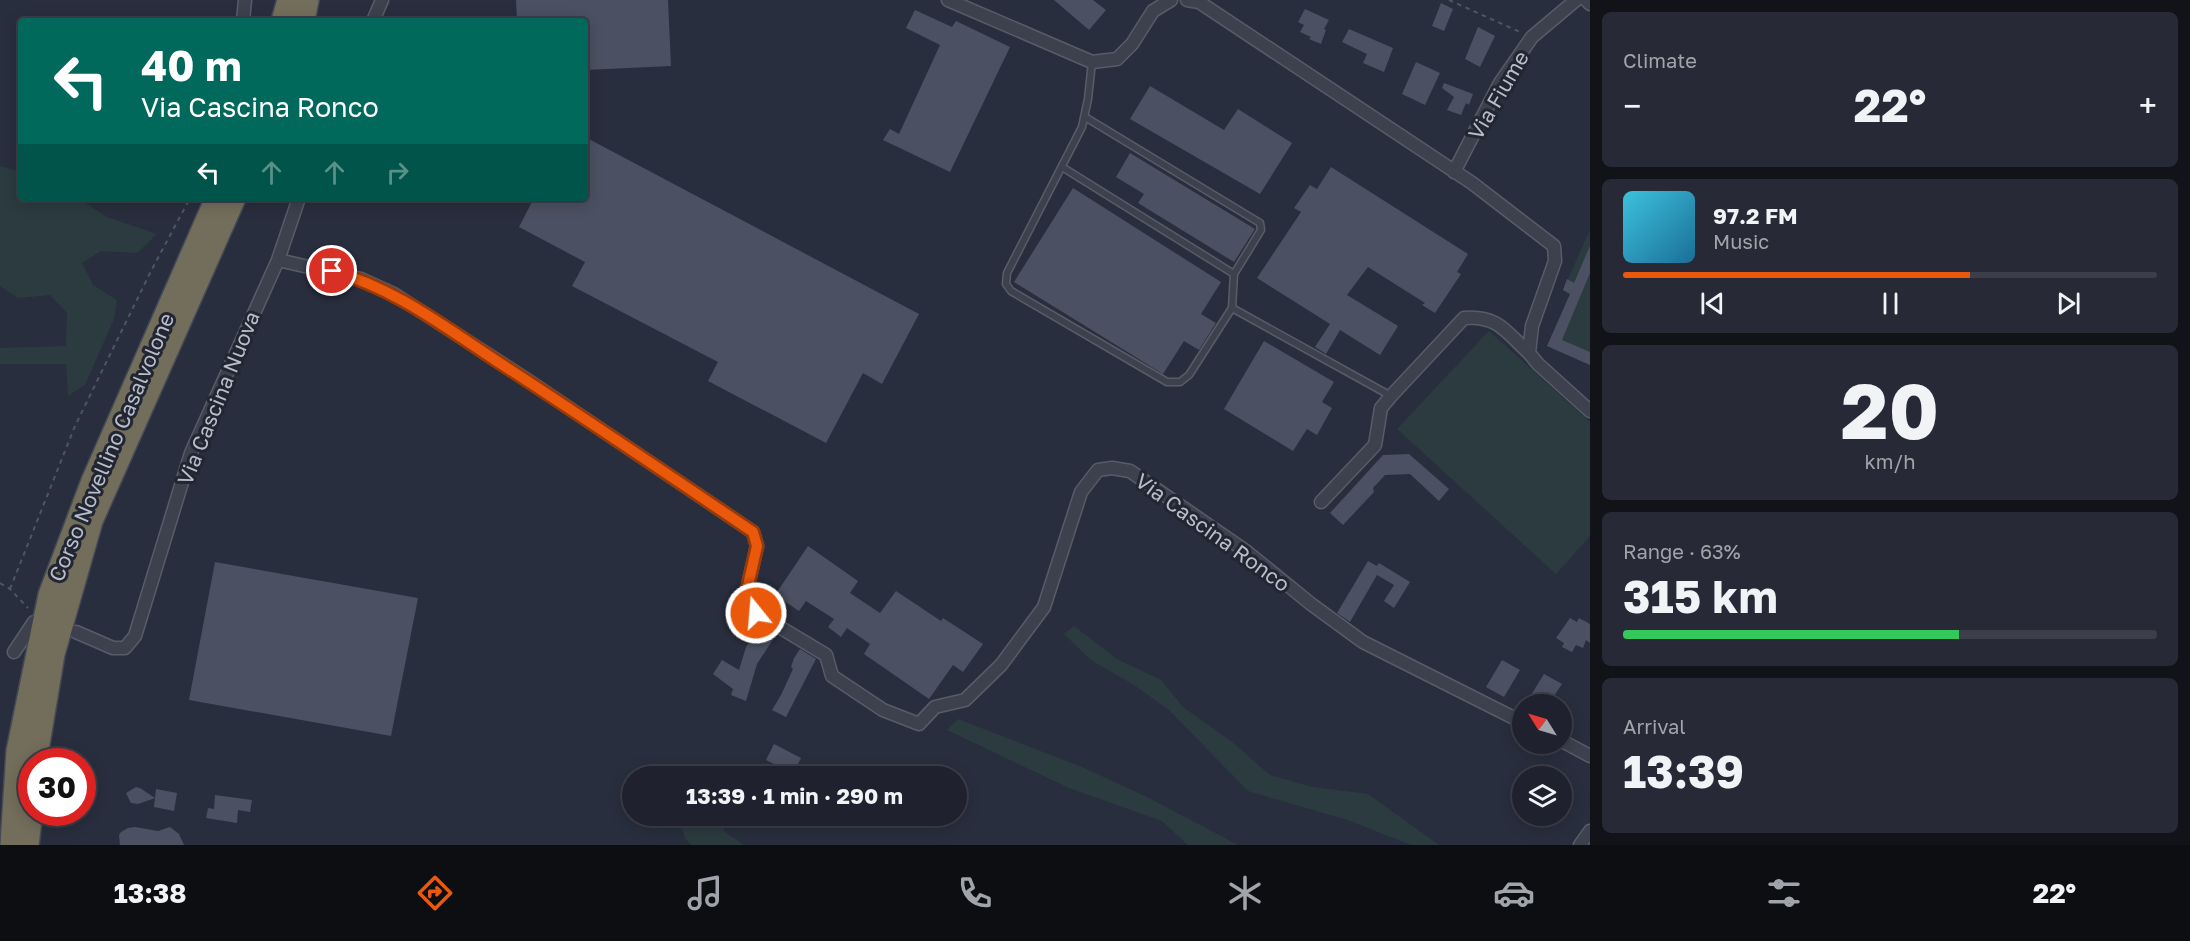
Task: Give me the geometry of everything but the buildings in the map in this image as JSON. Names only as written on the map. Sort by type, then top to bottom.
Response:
[{"type":"highway","points":[[275,18],[279,0]]},
{"type":"highway","points":[[283,18],[288,0]]},
{"type":"highway","points":[[305,18],[308,0]]},
{"type":"highway","name":"Corso Novellino Casalvolone","points":[[11,845],[17,751],[49,595],[92,481],[215,201]]},
{"type":"highway","name":"Corso Novellino Casalvolone","points":[[38,748],[54,654],[92,521],[234,201]]},
{"type":"highway","points":[[28,845],[30,826]]},
{"type":"street","points":[[243,18],[245,0]]},
{"type":"street","points":[[374,18],[382,0]]},
{"type":"street","points":[[948,0],[1092,62],[1117,59],[1132,44],[1153,11],[1170,0]]},
{"type":"street","points":[[1187,0],[1199,2],[1454,172],[1534,228],[1554,246],[1555,261],[1532,326],[1529,353]]},
{"type":"street","name":"Via Fiume","points":[[1454,172],[1500,83],[1532,37],[1576,0]]},
{"type":"street","points":[[1586,0],[1590,4]]},
{"type":"street","name":"Via Cascina Nuova","points":[[76,632],[113,648],[125,648],[135,636],[191,453],[278,260],[298,201]]},
{"type":"street","name":"Via Cascina Ronco","points":[[278,260],[361,279],[394,294],[526,379],[753,532],[757,546],[747,590],[756,613],[826,655],[832,675],[874,704],[883,710],[919,724],[935,707],[965,700],[1001,664],[1023,636],[1044,607],[1081,492],[1098,470],[1112,468],[1130,471],[1247,552],[1311,604],[1363,642],[1512,717]]},
{"type":"street","points":[[1321,502],[1375,445],[1381,408],[1464,318],[1479,317],[1493,320],[1590,411]]},
{"type":"street","points":[[14,652],[34,622]]},
{"type":"street","points":[[1572,746],[1590,756]]},
{"type":"street","points":[[1580,845],[1590,831]]},
{"type":"lane","points":[[1085,117],[1260,223],[1261,230],[1234,274],[1232,308],[1189,375],[1180,382],[1167,382],[1011,291],[1006,284],[1007,273],[1082,127],[1092,62]]},
{"type":"lane","points":[[1062,167],[1234,274]]},
{"type":"lane","points":[[1232,308],[1391,396]]},
{"type":"path","points":[[1449,0],[1532,37]]},
{"type":"path","points":[[10,589],[75,426],[187,201]]},
{"type":"path","points":[[0,583],[10,589],[29,609],[34,622]]},
{"type":"shaded area","points":[[0,166],[18,171],[18,201],[83,201],[107,217],[157,234],[137,253],[101,251],[82,263],[93,285],[117,300],[114,319],[85,385],[68,396],[66,364],[0,364],[0,348],[66,346],[67,313],[50,295],[18,298],[0,286]]},
{"type":"shaded area","points":[[1590,230],[1590,365],[1547,346],[1570,294],[1563,290]]},
{"type":"shaded area","points":[[1489,331],[1590,422],[1590,536],[1556,574],[1397,429]]},
{"type":"shaded area","points":[[1074,626],[1117,659],[1161,680],[1183,707],[1232,742],[1270,775],[1312,787],[1368,794],[1439,845],[1411,845],[1348,820],[1248,791],[1169,710],[1134,685],[1091,660],[1064,634]]},
{"type":"shaded area","points":[[958,719],[1082,767],[1149,798],[1238,845],[1188,845],[1162,821],[1069,788],[947,730]]},
{"type":"shaded area","points":[[682,826],[722,826],[724,831],[744,845],[691,845],[685,838]]},
{"type":"route","points":[[332,271],[361,279],[394,294],[526,379],[753,532],[757,546],[747,590],[756,613]]}]
